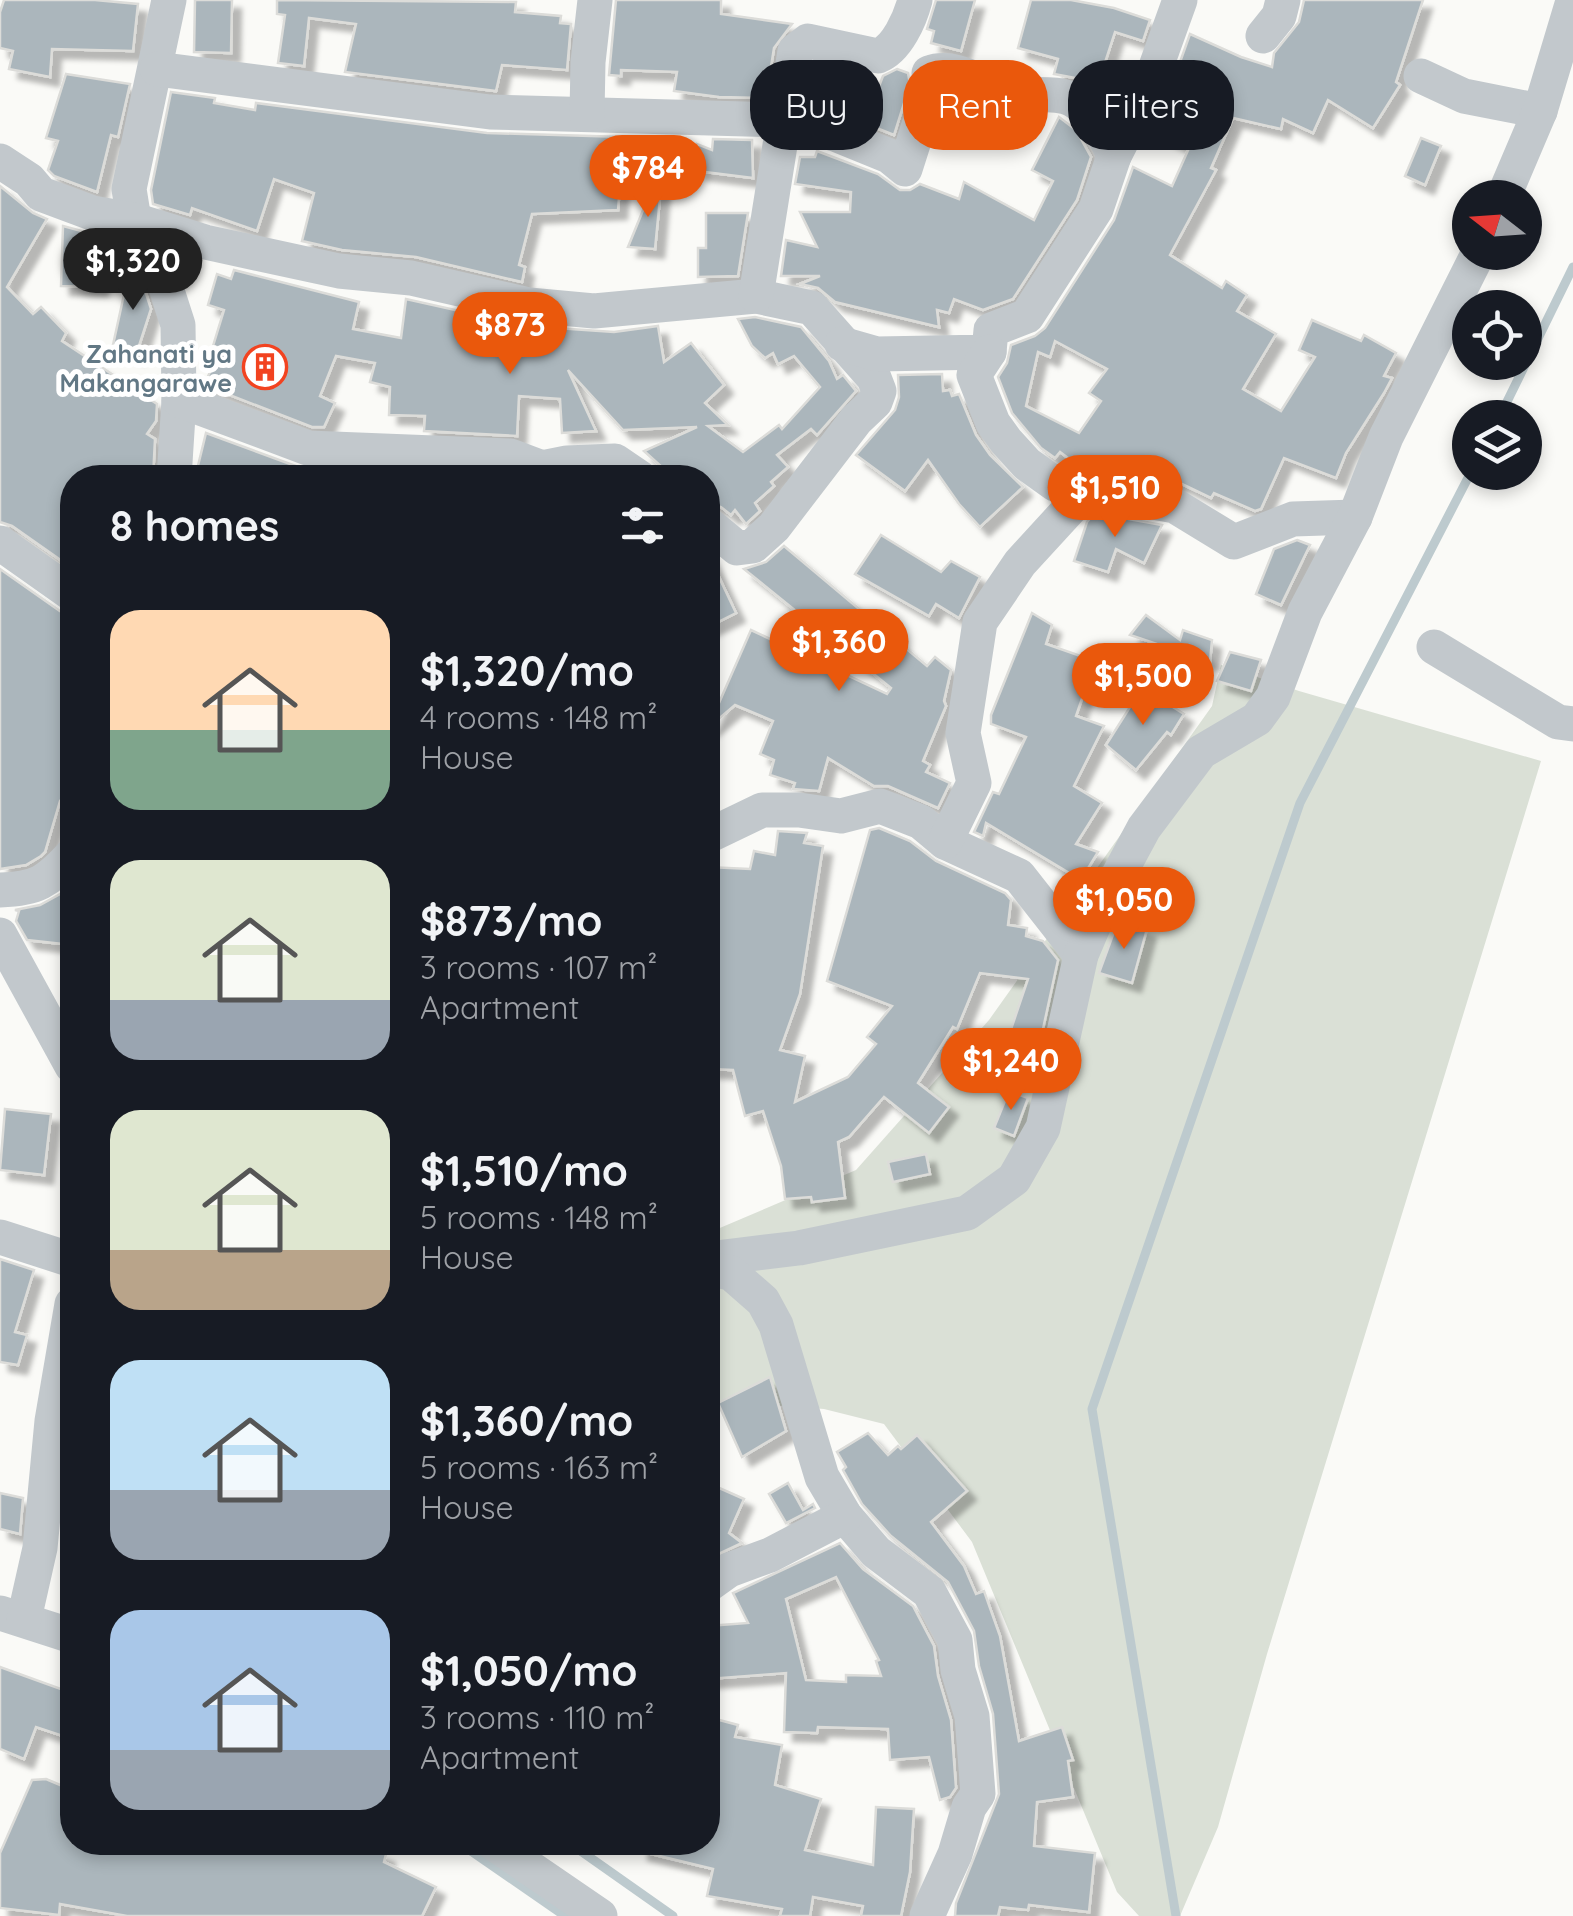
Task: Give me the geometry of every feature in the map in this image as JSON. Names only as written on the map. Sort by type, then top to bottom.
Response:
[{"type":"street","points":[[587,114],[594,0]]},
{"type":"street","points":[[793,60],[794,51],[808,41],[878,56],[888,52],[911,18],[915,0]]},
{"type":"street","points":[[1180,0],[1148,90],[1114,156],[1096,209],[1026,316],[991,330],[990,352],[974,375],[1006,441],[1027,464],[1054,484],[1175,506],[1234,542],[1294,518],[1355,518]]},
{"type":"street","points":[[1264,36],[1279,16],[1283,0]]},
{"type":"street","points":[[1511,180],[1540,111],[1573,1]]},
{"type":"street","points":[[160,3],[157,69],[129,189],[134,220],[150,238],[178,325],[175,465]]},
{"type":"street","points":[[157,69],[490,112],[750,119]]},
{"type":"street","points":[[874,150],[905,168],[932,84],[929,73],[939,70],[988,83],[1008,93],[1071,99],[1099,123],[1114,156]]},
{"type":"street","points":[[1421,76],[1464,96],[1540,111]]},
{"type":"street","points":[[756,296],[779,150]]},
{"type":"street","points":[[0,161],[30,180],[41,194],[92,213],[134,220],[224,246],[339,270],[411,278],[530,305],[594,312],[756,296],[812,308],[874,378],[878,391],[875,402],[856,420],[774,527],[753,546],[737,548],[720,534]]},
{"type":"street","points":[[720,1258],[799,1248],[966,1213],[1014,1179],[1043,1128],[1082,956],[1101,908],[1144,828],[1201,752],[1256,719],[1273,697],[1305,612],[1355,518],[1386,437],[1470,270]]},
{"type":"street","points":[[841,344],[876,354],[990,352]]},
{"type":"street","points":[[179,400],[308,448],[510,456],[525,465]]},
{"type":"street","points":[[561,465],[620,465]]},
{"type":"street","points":[[945,842],[974,783],[963,733],[980,622],[1020,563],[1086,491]]},
{"type":"street","points":[[0,543],[60,586]]},
{"type":"street","points":[[1434,647],[1558,722],[1573,724]]},
{"type":"street","points":[[720,830],[762,810],[841,816],[880,806],[920,822],[945,842],[1018,876],[1082,956]]},
{"type":"street","points":[[0,890],[32,889],[60,875]]},
{"type":"street","points":[[0,935],[60,1044]]},
{"type":"street","points":[[0,1237],[60,1256]]},
{"type":"street","points":[[720,1271],[731,1273],[762,1301],[776,1326],[822,1477],[845,1516],[876,1552],[929,1592],[955,1640],[958,1670],[972,1716],[978,1794],[969,1807],[955,1854],[928,1916]]},
{"type":"street","points":[[60,1412],[40,1548],[12,1616],[60,1632]]},
{"type":"street","points":[[720,1577],[845,1516]]},
{"type":"street","points":[[511,1855],[600,1916]]},
{"type":"shaded area","points":[[1221,665],[1541,761],[1267,1654],[1218,1827],[1180,1916],[1139,1916],[1117,1892],[972,1542],[884,1424],[824,1409],[720,1401],[720,1228],[856,1170],[989,1020],[1212,706]]},
{"type":"building","points":[[4,0],[138,4],[133,51],[52,49],[50,77],[9,69],[13,51],[0,48]]},
{"type":"building","points":[[195,0],[232,0],[231,53],[194,52]]},
{"type":"building","points":[[277,0],[516,2],[515,12],[561,16],[560,23],[571,24],[567,70],[502,65],[496,91],[345,72],[356,24],[309,18],[304,66],[278,63],[285,15],[277,14]]},
{"type":"building","points":[[616,0],[721,0],[721,14],[792,24],[774,48],[772,60],[750,60],[750,98],[674,91],[677,72],[621,70],[621,76],[609,75]]},
{"type":"building","points":[[936,0],[975,0],[961,51],[931,43],[934,31],[927,29]]},
{"type":"building","points":[[1031,0],[1071,0],[1150,20],[1143,41],[1115,32],[1106,60],[1068,60],[1068,77],[1054,74],[1058,59],[1018,48]]},
{"type":"building","points":[[1304,0],[1423,0],[1396,82],[1400,85],[1373,128],[1328,100],[1313,133],[1283,119],[1281,129],[1234,118],[1234,60],[1181,60],[1190,34],[1272,67],[1274,53],[1299,22]]},
{"type":"building","points":[[897,69],[903,71],[903,106],[894,135],[883,131],[883,76]]},
{"type":"building","points":[[66,74],[130,84],[118,137],[111,135],[97,192],[54,176],[48,170],[58,141],[46,138]]},
{"type":"building","points":[[171,92],[215,98],[214,103],[255,110],[256,103],[487,133],[624,137],[618,210],[532,214],[519,265],[525,267],[522,282],[416,257],[342,250],[302,241],[314,193],[274,179],[257,231],[192,208],[190,215],[153,204],[151,190]]},
{"type":"building","points":[[1059,117],[1068,124],[1068,150],[1087,150],[1091,157],[1077,200],[1013,299],[983,310],[954,299],[949,313],[937,310],[939,327],[835,302],[818,288],[800,284],[820,276],[781,276],[786,240],[817,247],[800,212],[850,212],[851,192],[795,184],[800,157],[815,157],[817,151],[878,174],[900,190],[920,184],[959,199],[964,182],[1034,220],[1053,181],[1032,170],[1042,150],[1048,150],[1048,139]]},
{"type":"building","points":[[1421,138],[1441,146],[1425,185],[1405,176]]},
{"type":"building","points":[[713,139],[750,140],[753,178],[697,171],[697,144],[712,150]]},
{"type":"building","points":[[1188,150],[1219,150],[1211,168],[1216,170],[1170,255],[1222,288],[1226,281],[1247,295],[1237,311],[1276,334],[1243,389],[1281,411],[1315,357],[1299,350],[1312,320],[1361,341],[1364,335],[1396,353],[1384,376],[1392,378],[1346,453],[1336,478],[1284,458],[1261,509],[1255,511],[1214,493],[1211,498],[1182,484],[1080,467],[1060,452],[1055,458],[1041,448],[1012,413],[998,377],[1007,363],[1011,345],[1045,328],[1114,220],[1133,167],[1172,186]],"holes":[[[1055,341],[1107,369],[1089,393],[1101,401],[1079,433],[1026,406],[1038,352],[1050,357]]]},
{"type":"building","points":[[657,176],[662,177],[655,249],[628,247]]},
{"type":"building","points":[[0,186],[33,213],[47,219],[7,287],[33,314],[41,307],[66,333],[62,341],[157,404],[156,421],[147,434],[155,439],[154,465],[60,465],[60,560],[0,522]]},
{"type":"building","points":[[706,213],[748,213],[738,276],[698,277],[698,248],[706,248]]},
{"type":"building","points":[[63,226],[100,236],[99,287],[61,286]]},
{"type":"building","points":[[133,253],[151,309],[136,355],[113,345]]},
{"type":"building","points":[[234,270],[359,302],[353,329],[401,338],[406,299],[527,326],[614,332],[658,326],[664,362],[691,343],[724,385],[705,403],[728,425],[708,426],[743,452],[779,425],[782,429],[820,387],[794,356],[778,364],[773,353],[765,358],[752,346],[738,319],[755,317],[801,327],[829,361],[837,379],[843,375],[856,391],[817,435],[811,429],[777,455],[788,467],[755,503],[760,511],[746,524],[735,510],[731,515],[720,507],[720,465],[660,465],[644,451],[697,427],[623,430],[568,370],[596,431],[562,433],[560,399],[519,396],[517,436],[424,431],[425,416],[389,415],[390,387],[370,382],[375,363],[336,356],[320,396],[335,403],[324,427],[312,427],[204,385],[221,348],[213,346],[224,310],[208,305],[217,274],[231,279]]},
{"type":"building","points":[[942,374],[943,391],[950,390],[952,396],[959,394],[976,435],[990,455],[1023,487],[980,527],[928,460],[905,491],[856,455],[895,410],[898,375]]},
{"type":"building","points":[[206,433],[293,465],[198,465]]},
{"type":"building","points":[[1095,513],[1162,525],[1144,563],[1116,549],[1108,572],[1074,561],[1087,522]]},
{"type":"building","points":[[881,535],[941,572],[951,561],[980,577],[959,618],[936,604],[929,616],[855,574]]},
{"type":"building","points":[[1297,540],[1310,545],[1281,605],[1256,594],[1274,549]]},
{"type":"building","points":[[784,546],[927,666],[935,657],[951,670],[946,706],[923,761],[930,765],[926,772],[950,783],[938,808],[888,786],[874,786],[828,758],[819,791],[793,789],[795,783],[770,775],[774,760],[760,754],[773,721],[735,705],[720,718],[720,701],[751,630],[887,694],[891,688],[744,569],[766,562]]},
{"type":"building","points":[[0,569],[60,611],[60,801],[45,852],[26,865],[0,869]]},
{"type":"building","points":[[720,579],[736,613],[720,621]]},
{"type":"building","points":[[1032,613],[1052,625],[1046,644],[1095,661],[1076,716],[1104,726],[1074,786],[1102,803],[1076,844],[1098,852],[1081,880],[986,823],[983,836],[974,832],[993,792],[999,794],[1026,737],[991,724],[991,715]]},
{"type":"building","points":[[1146,615],[1180,640],[1183,630],[1212,640],[1210,662],[1130,635]]},
{"type":"building","points":[[1230,652],[1261,660],[1251,691],[1217,681]]},
{"type":"building","points":[[1142,688],[1184,714],[1171,735],[1167,732],[1136,770],[1106,745]]},
{"type":"building","points":[[879,828],[910,841],[936,861],[1005,893],[1011,900],[1008,925],[1027,928],[1026,936],[1043,941],[1058,960],[1038,1052],[1007,1041],[1028,979],[980,973],[957,1029],[953,1027],[918,1083],[949,1107],[929,1133],[884,1097],[849,1137],[838,1142],[845,1198],[812,1202],[811,1197],[785,1199],[781,1166],[763,1111],[745,1116],[733,1070],[720,1069],[720,868],[750,869],[754,851],[775,855],[778,831],[807,833],[804,843],[823,846],[800,994],[780,1050],[805,1056],[795,1102],[848,1077],[876,1044],[867,1037],[892,1006],[827,981],[870,830]]},
{"type":"building","points":[[60,894],[60,944],[27,940],[16,921],[19,911],[15,910],[40,905]]},
{"type":"building","points":[[1118,921],[1147,929],[1132,983],[1099,973]]},
{"type":"building","points":[[1009,1091],[1028,1098],[1014,1136],[994,1128]]},
{"type":"building","points":[[5,1109],[51,1114],[44,1175],[0,1170]]},
{"type":"building","points":[[926,1154],[930,1174],[893,1182],[888,1162]]},
{"type":"building","points":[[0,1259],[34,1270],[15,1332],[27,1335],[18,1365],[0,1362]]},
{"type":"building","points":[[770,1377],[786,1431],[742,1457],[720,1402]]},
{"type":"building","points":[[868,1433],[888,1455],[917,1435],[967,1491],[931,1522],[964,1566],[976,1594],[984,1591],[1000,1636],[1019,1741],[1062,1727],[1073,1760],[1068,1761],[1073,1797],[1037,1802],[1034,1846],[1095,1853],[1089,1912],[1029,1905],[1028,1910],[1000,1907],[998,1916],[955,1916],[956,1903],[999,1794],[993,1714],[974,1631],[948,1582],[891,1536],[862,1504],[843,1470],[846,1467],[837,1452]]},
{"type":"building","points":[[788,1483],[803,1510],[813,1504],[815,1508],[786,1523],[769,1494]]},
{"type":"building","points":[[720,1488],[744,1499],[729,1533],[742,1543],[720,1553]]},
{"type":"building","points":[[0,1493],[23,1498],[20,1534],[0,1529]]},
{"type":"building","points":[[840,1543],[863,1569],[913,1606],[934,1646],[951,1720],[956,1788],[950,1797],[940,1800],[929,1757],[890,1760],[888,1729],[818,1727],[817,1733],[784,1732],[786,1673],[720,1678],[720,1625],[748,1623],[733,1593]],"holes":[[[836,1577],[879,1660],[876,1661],[881,1676],[846,1675],[846,1682],[806,1680],[786,1599]]]},
{"type":"building","points":[[0,1667],[60,1689],[60,1735],[36,1727],[24,1759],[0,1749]]},
{"type":"building","points":[[720,1720],[738,1725],[735,1737],[782,1745],[775,1785],[821,1799],[805,1850],[873,1865],[876,1807],[914,1809],[910,1872],[901,1916],[861,1916],[863,1906],[813,1897],[810,1916],[780,1916],[782,1909],[707,1896],[713,1869],[655,1855],[720,1855]]},
{"type":"building","points":[[46,1779],[60,1785],[60,1855],[386,1855],[384,1862],[436,1887],[422,1916],[127,1916],[60,1904],[59,1915],[0,1908],[0,1853],[32,1780]]},
{"type":"waterway","points":[[1508,400],[1573,267]]},
{"type":"waterway","points":[[1176,1916],[1092,1409],[1300,803],[1462,490]]},
{"type":"waterway","points":[[477,1855],[565,1916]]},
{"type":"waterway","points":[[586,1855],[673,1916]]},
{"type":"place","name":"Zahanati ya Makangarawe","points":[[265,367]]}]
